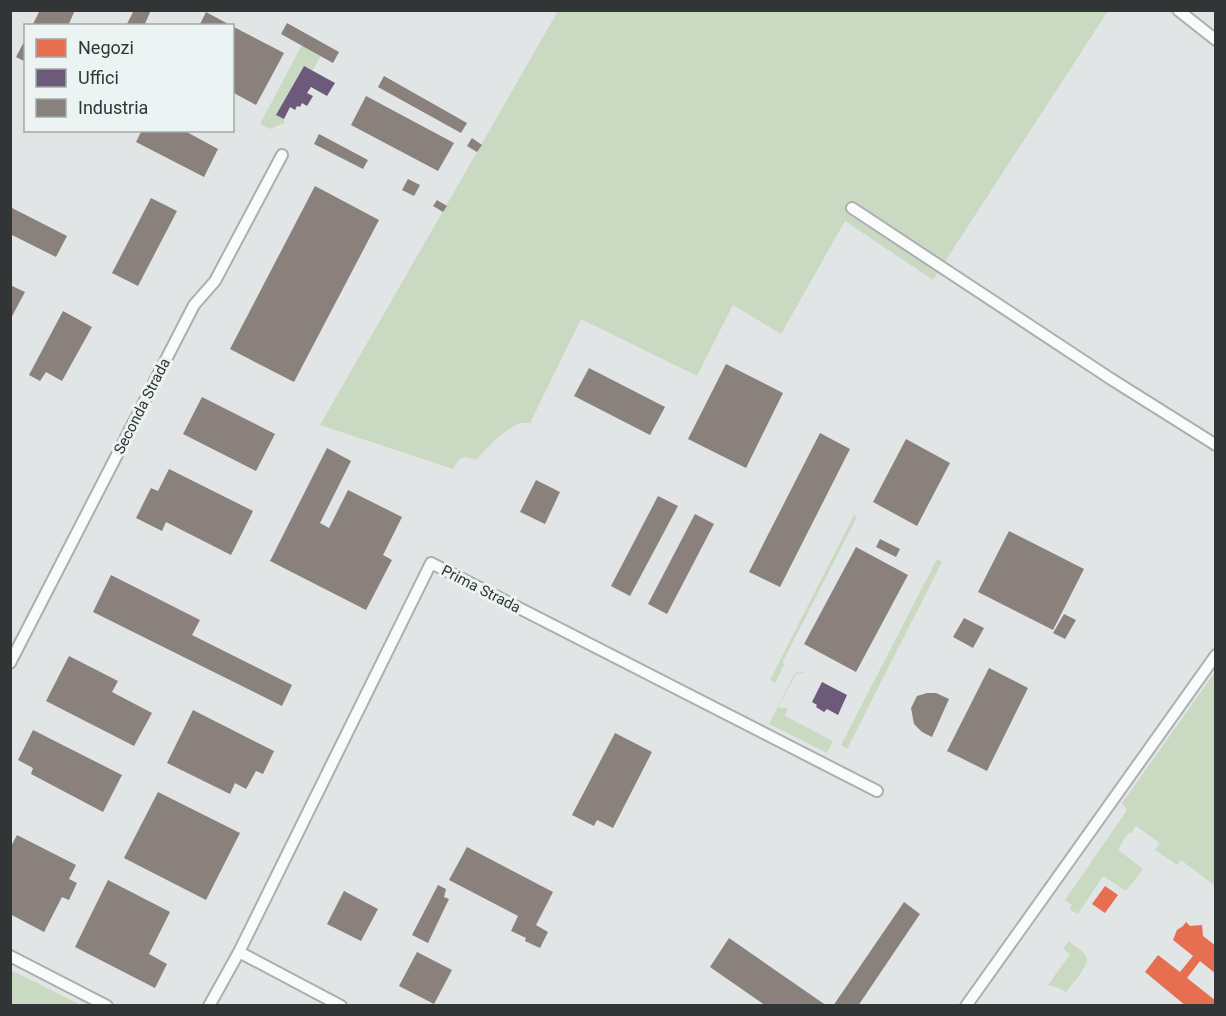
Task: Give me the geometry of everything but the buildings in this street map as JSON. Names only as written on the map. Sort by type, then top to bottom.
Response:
[{"type":"street","points":[[1178,10],[1215,40]]},
{"type":"street","name":"Seconda Strada","points":[[10,663],[194,305],[215,281],[282,155]]},
{"type":"street","points":[[852,208],[1215,445]]},
{"type":"street","name":"Prima Strada","points":[[209,1005],[239,952],[431,563],[876,791]]},
{"type":"street","points":[[966,1005],[1215,655]]},
{"type":"street","points":[[239,952],[341,1005]]},
{"type":"street","points":[[10,956],[107,1005]]},
{"type":"green space","points":[[558,11],[1108,11],[933,280],[845,221],[781,334],[733,305],[697,376],[581,319],[530,423],[521,423],[509,429],[476,460],[462,458],[453,469],[320,425]]},
{"type":"green space","points":[[302,45],[321,56],[312,71],[303,66],[277,114],[284,119],[284,123],[270,129],[260,124]]},
{"type":"green space","points":[[854,515],[857,517],[783,661],[784,665],[775,683],[770,680]]},
{"type":"green space","points":[[937,559],[942,562],[847,749],[841,745]]},
{"type":"green space","points":[[1215,672],[1215,886],[1181,860],[1177,865],[1155,850],[1160,843],[1136,826],[1125,837],[1118,850],[1143,869],[1126,891],[1103,876],[1078,914],[1069,909],[1072,905],[1065,900],[1127,810],[1122,803]]},
{"type":"green space","points":[[795,673],[805,673],[796,674],[778,708],[788,708],[785,716],[833,741],[827,753],[769,724]]},
{"type":"green space","points":[[1069,941],[1084,954],[1087,961],[1066,992],[1048,985],[1070,954],[1063,949]]},
{"type":"green space","points":[[11,970],[81,1005],[11,1005]]}]
